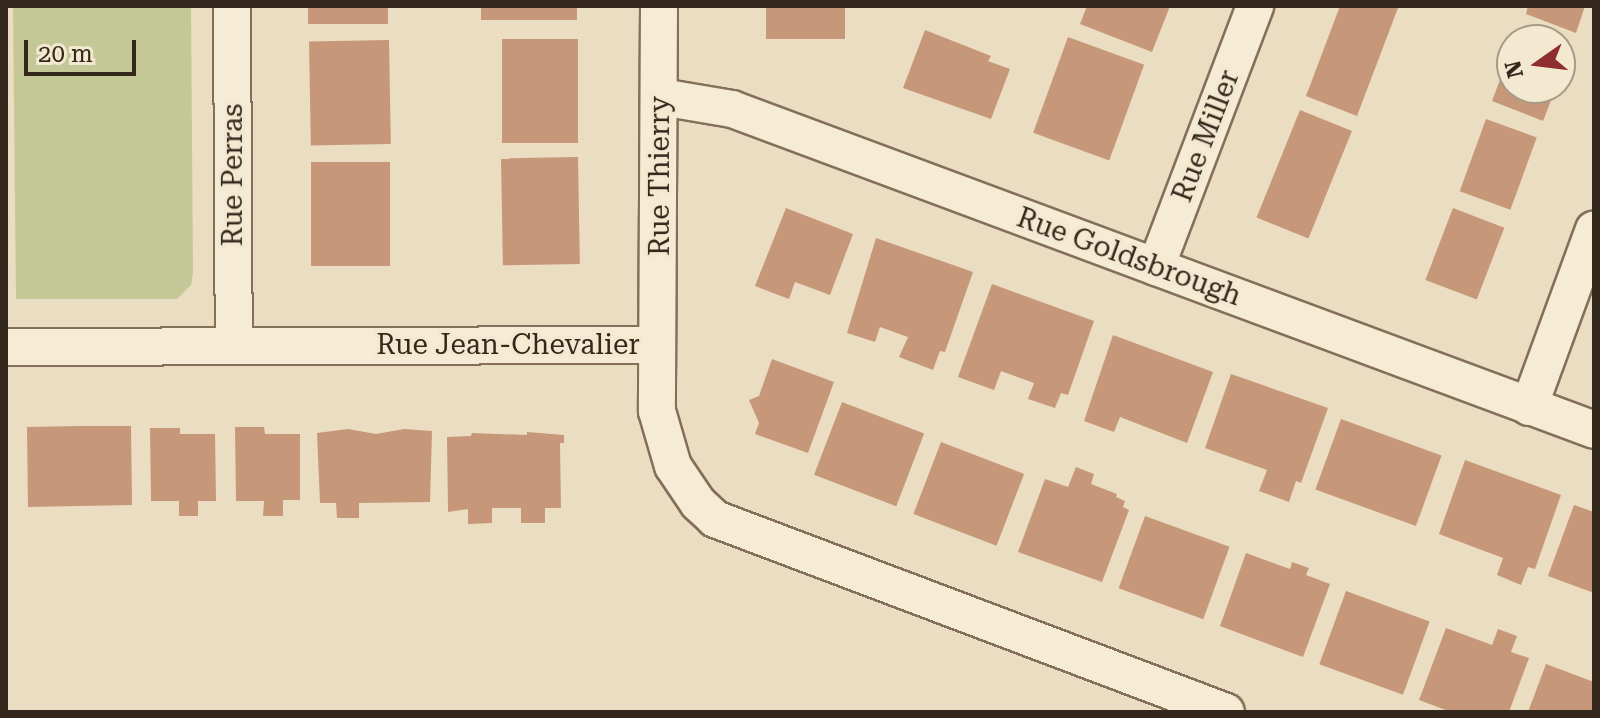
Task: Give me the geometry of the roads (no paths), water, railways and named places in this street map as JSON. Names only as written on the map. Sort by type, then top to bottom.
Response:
[{"type":"street","name":"Rue Perras","points":[[232,6],[234,344]]},
{"type":"street","name":"Rue Thierry","points":[[657,345],[661,97],[659,6]]},
{"type":"street","name":"Rue Miller","points":[[1156,267],[1255,6]]},
{"type":"street","name":"Rue Goldsbrough","points":[[661,97],[732,109],[1594,430]]},
{"type":"street","points":[[1529,407],[1594,229]]},
{"type":"street","name":"Rue Jean-Chevalier","points":[[6,347],[657,345],[657,411],[664,445],[683,485],[715,519],[1226,712]]}]
